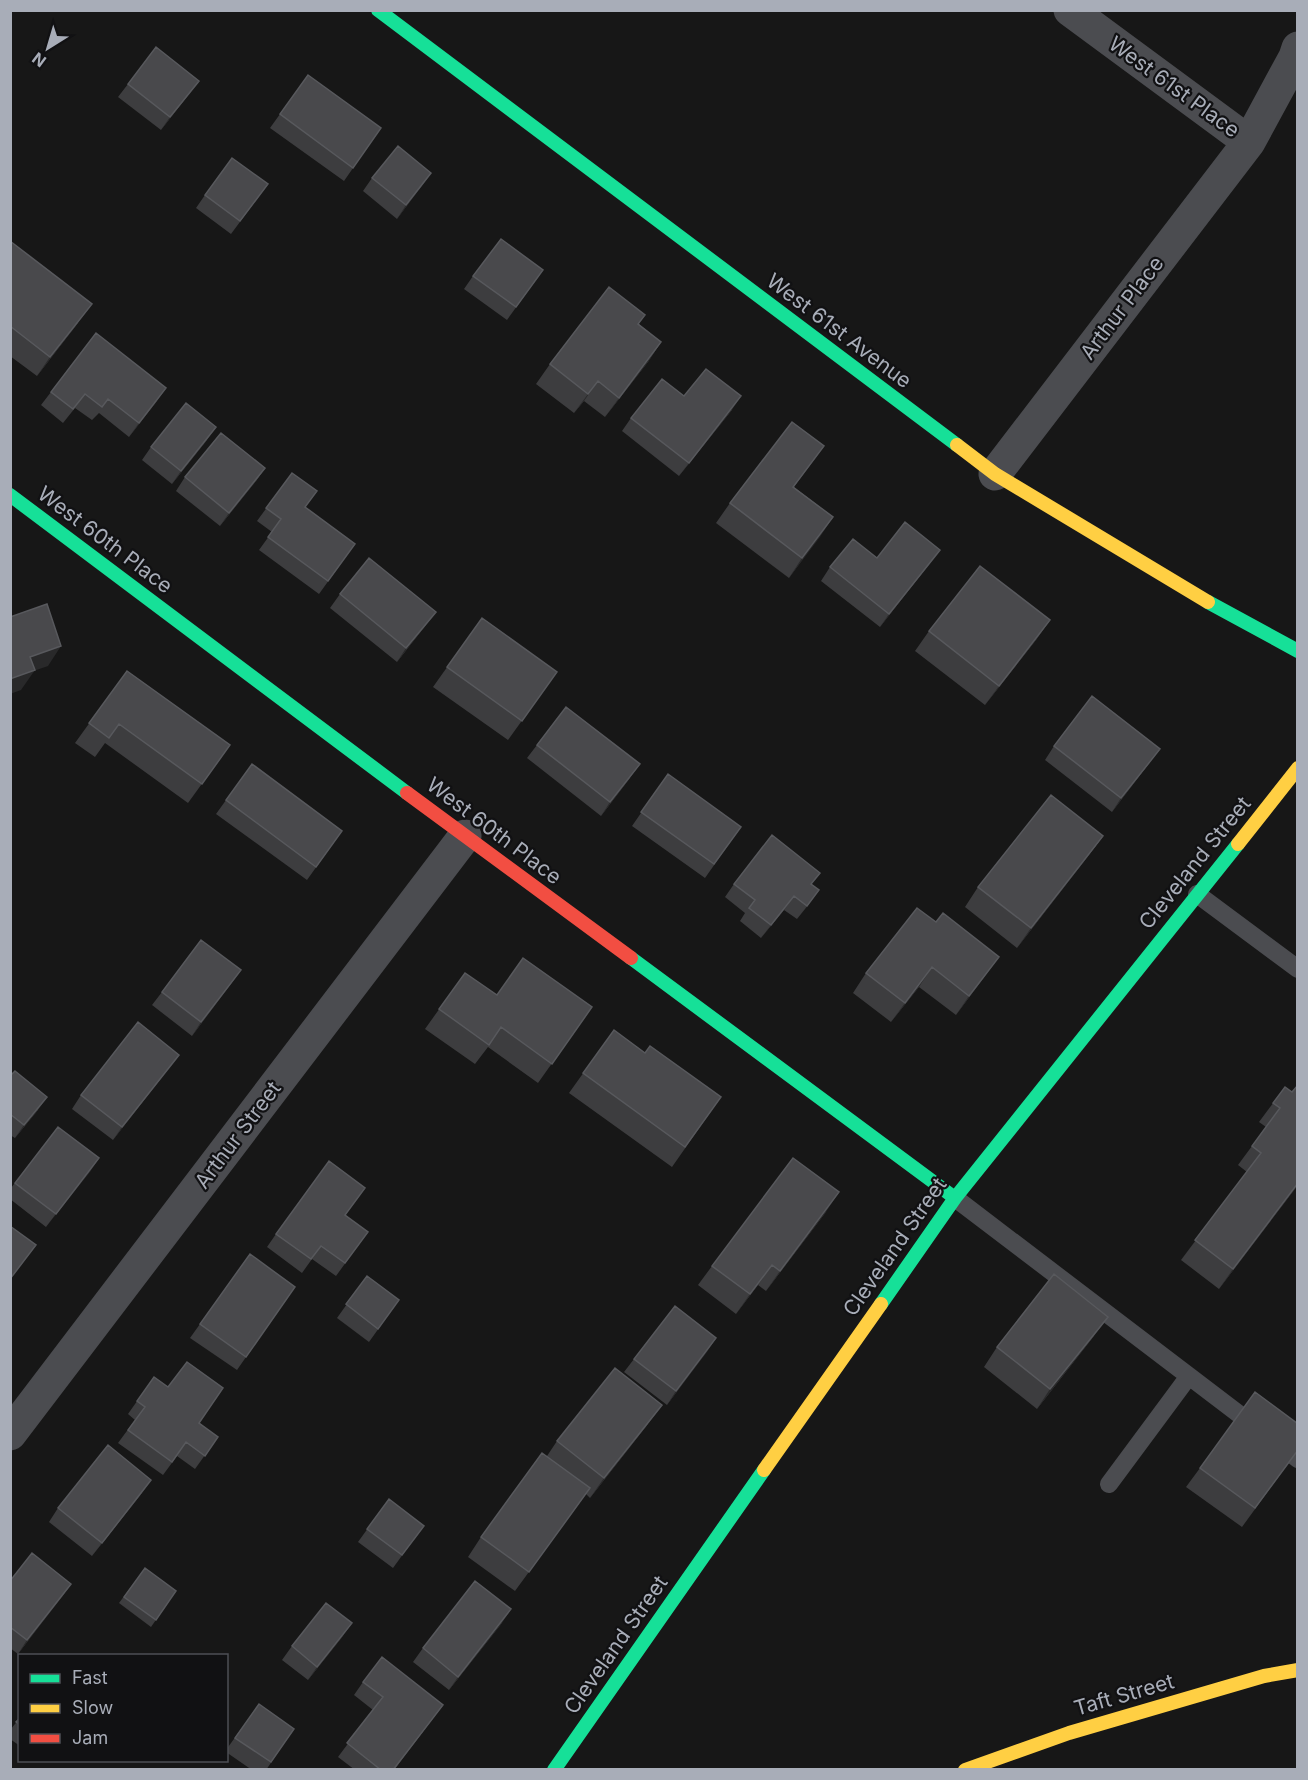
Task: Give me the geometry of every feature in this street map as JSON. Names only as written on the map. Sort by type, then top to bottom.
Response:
[{"type":"street","name":"West 61st Avenue","points":[[378,10],[995,474],[1176,584],[1298,651]]},
{"type":"street","name":"West 61st Place","points":[[1070,10],[1248,142]]},
{"type":"street","points":[[1248,142],[1298,48]]},
{"type":"street","name":"Arthur Place","points":[[995,474],[1248,142]]},
{"type":"street","name":"West 60th Place","points":[[10,495],[465,836],[955,1198]]},
{"type":"street","name":"Cleveland Street","points":[[554,1770],[955,1198],[1298,768]]},
{"type":"street","name":"Arthur Street","points":[[10,1434],[465,836]]},
{"type":"street","name":"Taft Street","points":[[965,1770],[1069,1732],[1264,1676],[1298,1670]]},
{"type":"lane","points":[[1197,894],[1298,969]]},
{"type":"lane","points":[[955,1198],[1298,1459]]},
{"type":"lane","points":[[1109,1484],[1189,1376]]},
{"type":"building","points":[[156,47],[199,81],[170,117],[128,84]]},
{"type":"building","points":[[308,75],[381,128],[353,168],[280,114]]},
{"type":"building","points":[[398,146],[431,173],[406,205],[372,178]]},
{"type":"building","points":[[232,158],[268,184],[240,221],[205,195]]},
{"type":"building","points":[[501,239],[543,270],[516,307],[473,276]]},
{"type":"building","points":[[10,241],[92,304],[50,357],[10,326]]},
{"type":"building","points":[[609,287],[645,315],[638,324],[661,342],[619,398],[598,381],[588,394],[550,364]]},
{"type":"building","points":[[96,333],[166,388],[139,423],[108,399],[102,407],[85,394],[73,409],[51,392]]},
{"type":"building","points":[[706,369],[741,396],[689,463],[631,418],[662,379],[684,396]]},
{"type":"building","points":[[186,403],[216,427],[181,471],[151,447]]},
{"type":"building","points":[[792,422],[824,446],[793,487],[833,517],[802,558],[730,503]]},
{"type":"building","points":[[221,433],[265,468],[229,513],[185,477]]},
{"type":"building","points":[[292,473],[317,491],[305,507],[355,544],[328,581],[268,537],[281,519],[266,508]]},
{"type":"building","points":[[905,522],[940,550],[889,614],[830,567],[853,539],[877,558]]},
{"type":"building","points":[[369,558],[436,612],[406,648],[340,594]]},
{"type":"building","points":[[980,566],[1050,620],[999,686],[929,631]]},
{"type":"building","points":[[47,604],[61,646],[30,657],[35,670],[10,679],[10,617]]},
{"type":"building","points":[[482,618],[557,672],[522,721],[447,667]]},
{"type":"building","points":[[127,671],[230,745],[202,784],[119,724],[109,738],[89,723]]},
{"type":"building","points":[[1092,696],[1160,749],[1121,798],[1054,746]]},
{"type":"building","points":[[566,707],[640,764],[610,802],[537,745]]},
{"type":"building","points":[[252,764],[342,831],[316,867],[226,800]]},
{"type":"building","points":[[668,774],[741,827],[714,864],[641,812]]},
{"type":"building","points":[[1051,795],[1103,836],[1031,928],[978,887]]},
{"type":"building","points":[[772,835],[820,873],[811,884],[819,890],[807,906],[794,896],[771,925],[749,908],[755,900],[734,884]]},
{"type":"building","points":[[917,908],[936,922],[943,913],[999,957],[969,996],[932,967],[905,1003],[866,973]]},
{"type":"building","points":[[201,940],[241,970],[201,1022],[162,992]]},
{"type":"building","points":[[523,958],[592,1007],[552,1064],[501,1027],[489,1045],[439,1009],[465,973],[497,995]]},
{"type":"building","points":[[138,1022],[179,1055],[122,1127],[81,1095]]},
{"type":"building","points":[[614,1030],[645,1053],[650,1046],[721,1097],[685,1147],[583,1073]]},
{"type":"building","points":[[15,1071],[47,1097],[24,1125],[10,1114],[10,1076]]},
{"type":"building","points":[[1298,1085],[1298,1183],[1233,1269],[1195,1240],[1261,1153],[1252,1146],[1280,1108],[1273,1103],[1285,1087],[1292,1092]]},
{"type":"building","points":[[58,1127],[99,1158],[56,1214],[15,1183]]},
{"type":"building","points":[[793,1158],[839,1192],[780,1271],[772,1265],[750,1294],[712,1266]]},
{"type":"building","points":[[329,1161],[365,1188],[345,1215],[368,1232],[345,1263],[321,1246],[311,1259],[276,1234]]},
{"type":"building","points":[[10,1226],[36,1245],[10,1279]]},
{"type":"building","points":[[250,1254],[295,1287],[246,1357],[200,1324]]},
{"type":"building","points":[[1054,1274],[1108,1317],[1050,1389],[997,1347]]},
{"type":"building","points":[[367,1276],[399,1300],[378,1329],[346,1304]]},
{"type":"building","points":[[675,1306],[716,1338],[676,1391],[634,1359]]},
{"type":"building","points":[[187,1362],[223,1388],[199,1423],[218,1437],[205,1456],[186,1442],[172,1462],[128,1430],[145,1407],[137,1401],[154,1377],[168,1387]]},
{"type":"building","points":[[615,1368],[662,1405],[604,1478],[557,1441]]},
{"type":"building","points":[[1255,1392],[1298,1424],[1298,1450],[1255,1508],[1200,1468]]},
{"type":"building","points":[[108,1445],[151,1480],[102,1543],[58,1508]]},
{"type":"building","points":[[542,1453],[590,1488],[529,1572],[481,1537]]},
{"type":"building","points":[[389,1499],[424,1526],[402,1555],[367,1529]]},
{"type":"building","points":[[32,1553],[71,1584],[27,1640],[10,1627],[10,1581]]},
{"type":"building","points":[[145,1568],[176,1591],[156,1620],[124,1597]]},
{"type":"building","points":[[475,1581],[511,1609],[458,1677],[423,1648]]},
{"type":"building","points":[[326,1603],[352,1623],[317,1667],[292,1646]]},
{"type":"building","points":[[382,1657],[443,1705],[393,1770],[381,1770],[347,1743],[383,1697],[363,1682]]},
{"type":"building","points":[[259,1704],[294,1729],[271,1762],[235,1738]]},
{"type":"traffic: fast","points":[[378,10],[957,445]]},
{"type":"traffic: fast","points":[[10,495],[407,793]]},
{"type":"traffic: fast","points":[[1208,602],[1298,651]]},
{"type":"traffic: fast","points":[[881,1304],[955,1198],[1238,844]]},
{"type":"traffic: fast","points":[[631,958],[955,1198]]},
{"type":"traffic: fast","points":[[554,1770],[764,1470]]},
{"type":"traffic: slow","points":[[957,445],[995,474],[1208,602]]},
{"type":"traffic: slow","points":[[1238,844],[1298,768]]},
{"type":"traffic: slow","points":[[764,1470],[881,1304]]},
{"type":"traffic: slow","points":[[965,1770],[1069,1733],[1264,1676],[1298,1670]]},
{"type":"traffic: jam","points":[[407,793],[631,958]]}]
